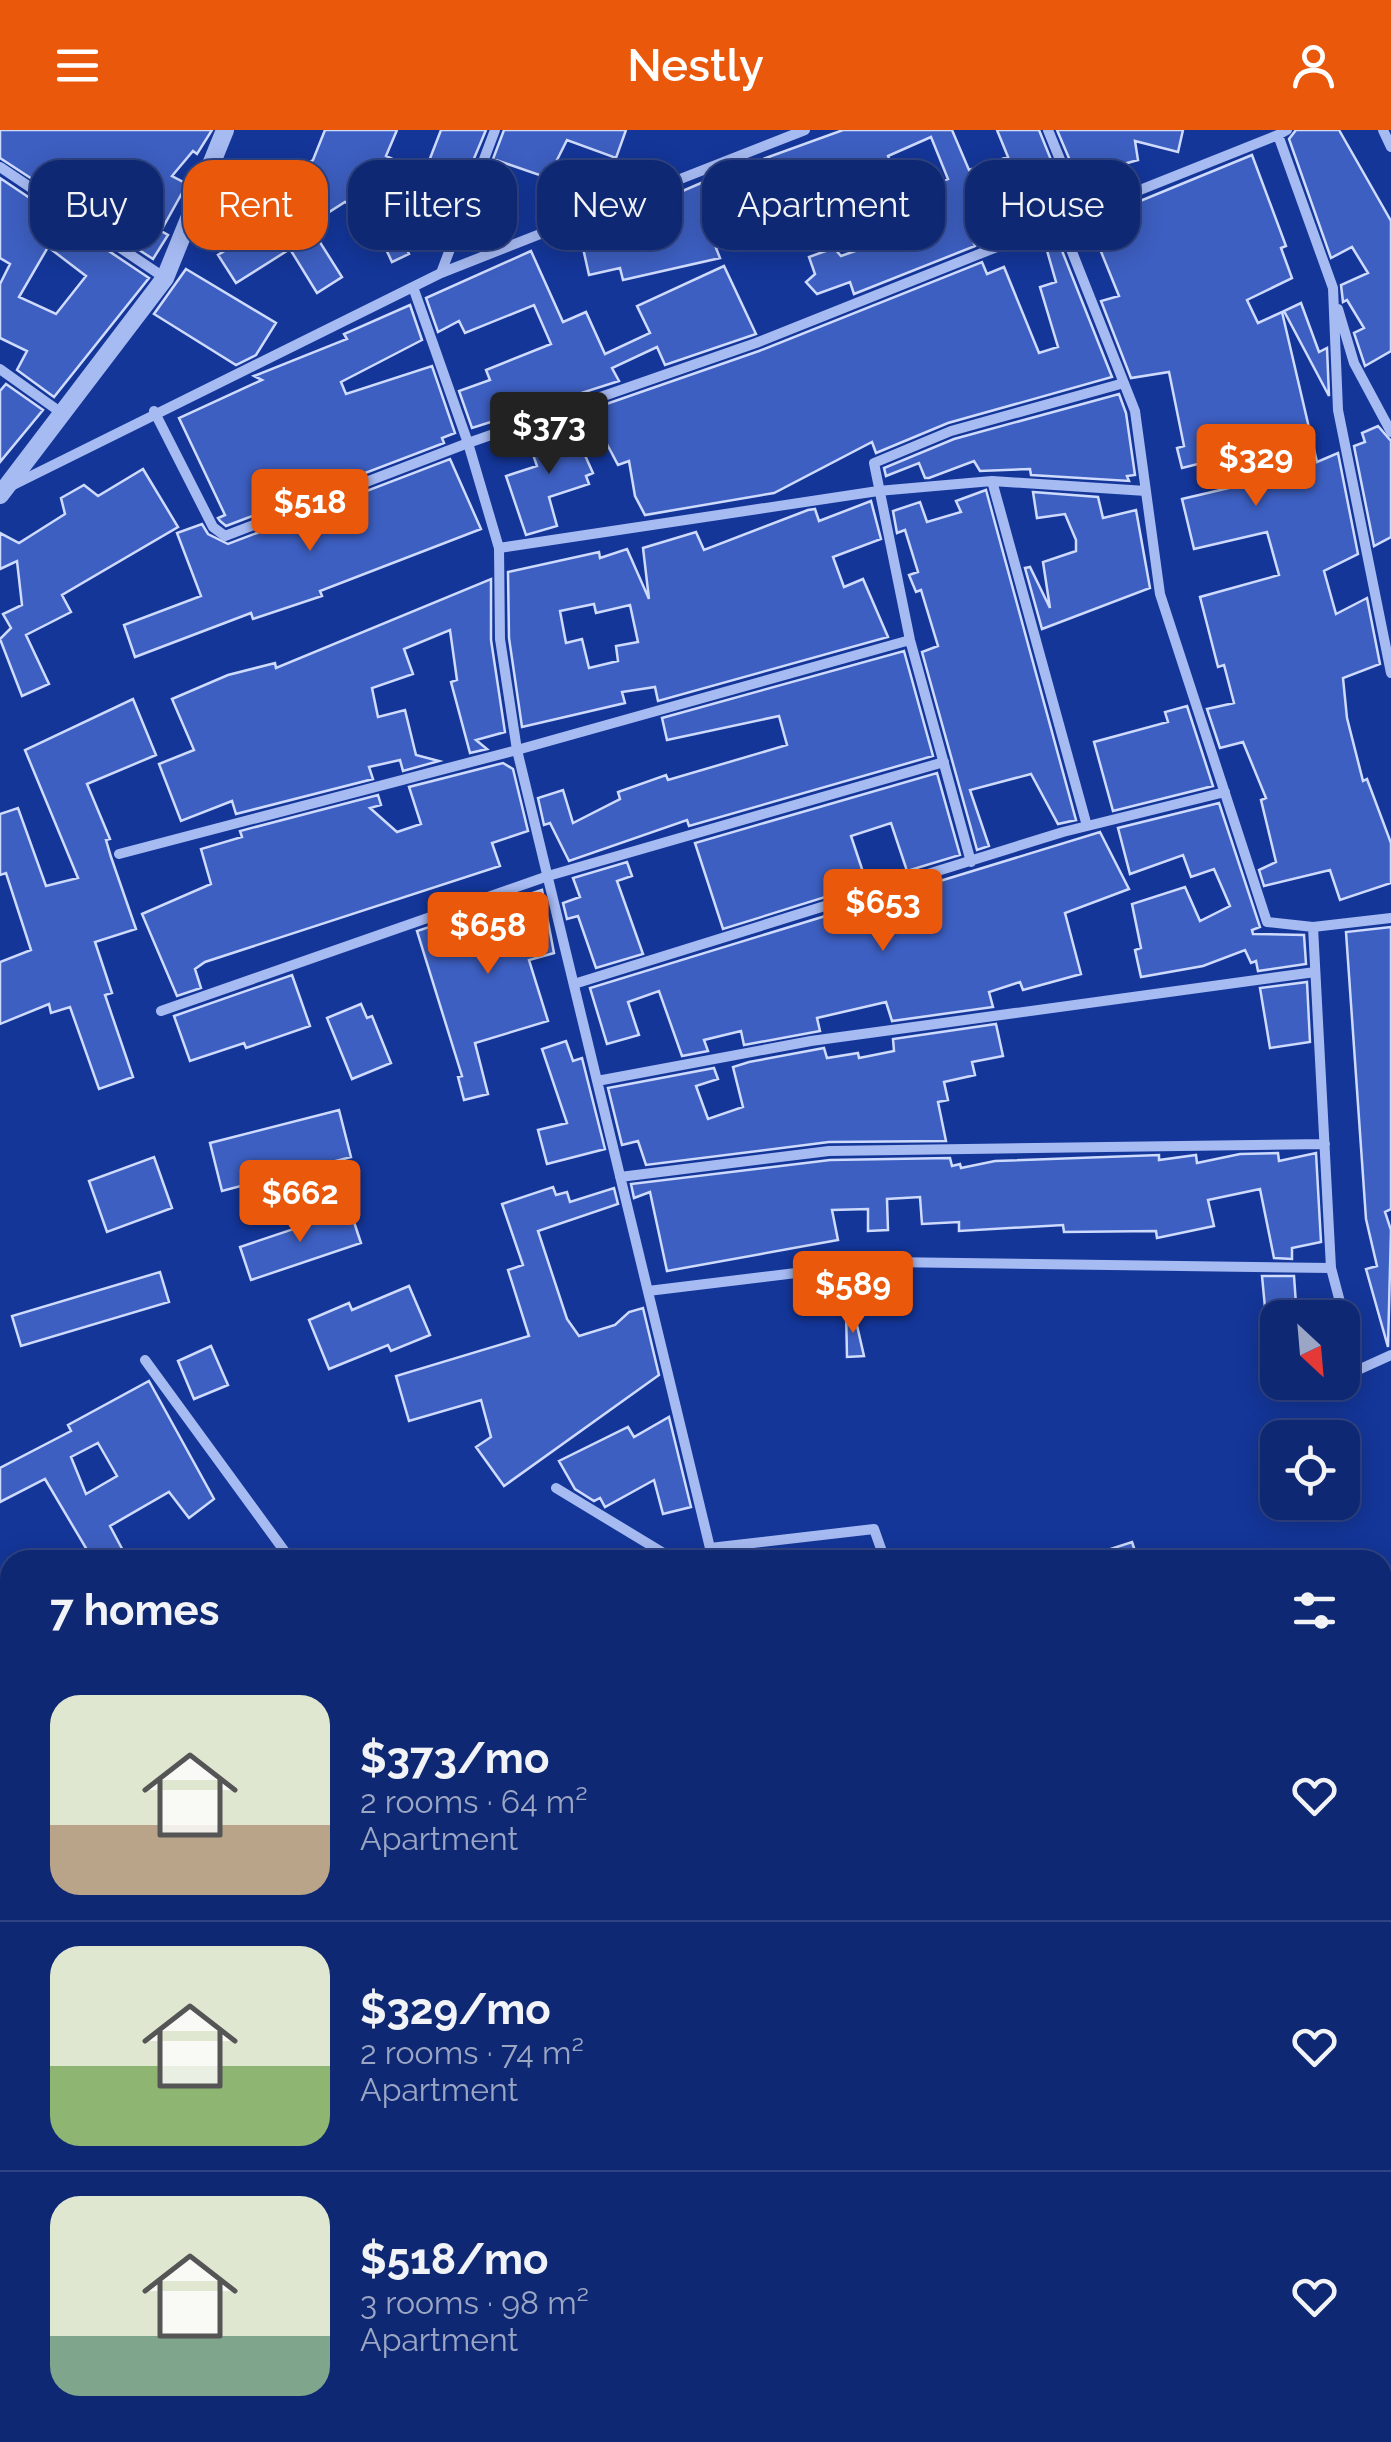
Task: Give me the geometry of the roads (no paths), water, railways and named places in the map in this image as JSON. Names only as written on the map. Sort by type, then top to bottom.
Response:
[{"type":"street","points":[[442,272],[495,130]]},
{"type":"street","points":[[3,492],[154,412],[442,272],[805,130]]},
{"type":"street","points":[[1048,130],[1060,160]]},
{"type":"street","points":[[1383,130],[1391,147]]},
{"type":"street","points":[[3,492],[166,278],[222,131]]},
{"type":"street","points":[[1140,192],[1282,132],[1354,363],[1391,432]]},
{"type":"street","points":[[0,167],[166,278]]},
{"type":"street","points":[[154,412],[213,527],[225,536],[468,442],[756,343],[994,250]]},
{"type":"street","points":[[1071,250],[1135,411],[1160,594],[1267,922],[1313,928],[1391,918]]},
{"type":"street","points":[[413,286],[468,442],[499,548],[500,638],[517,750],[710,1548],[874,1529],[881,1550]]},
{"type":"street","points":[[1332,288],[1338,410],[1391,673]]},
{"type":"street","points":[[0,369],[63,414]]},
{"type":"street","points":[[971,862],[910,640],[874,463],[950,431],[1124,383]]},
{"type":"street","points":[[499,548],[878,491],[992,482],[1146,490]]},
{"type":"street","points":[[992,482],[1088,826]]},
{"type":"street","points":[[119,854],[517,750],[910,640]]},
{"type":"street","points":[[161,1011],[548,876],[944,762]]},
{"type":"street","points":[[574,984],[1088,826],[1225,792]]},
{"type":"street","points":[[1313,928],[1332,1268],[1358,1370],[1391,1356]]},
{"type":"street","points":[[597,1081],[811,1041],[1316,972]]},
{"type":"street","points":[[620,1177],[829,1150],[1325,1144]]},
{"type":"street","points":[[648,1291],[886,1262],[1332,1268]]},
{"type":"street","points":[[144,1360],[284,1550]]},
{"type":"street","points":[[556,1488],[658,1550]]}]
